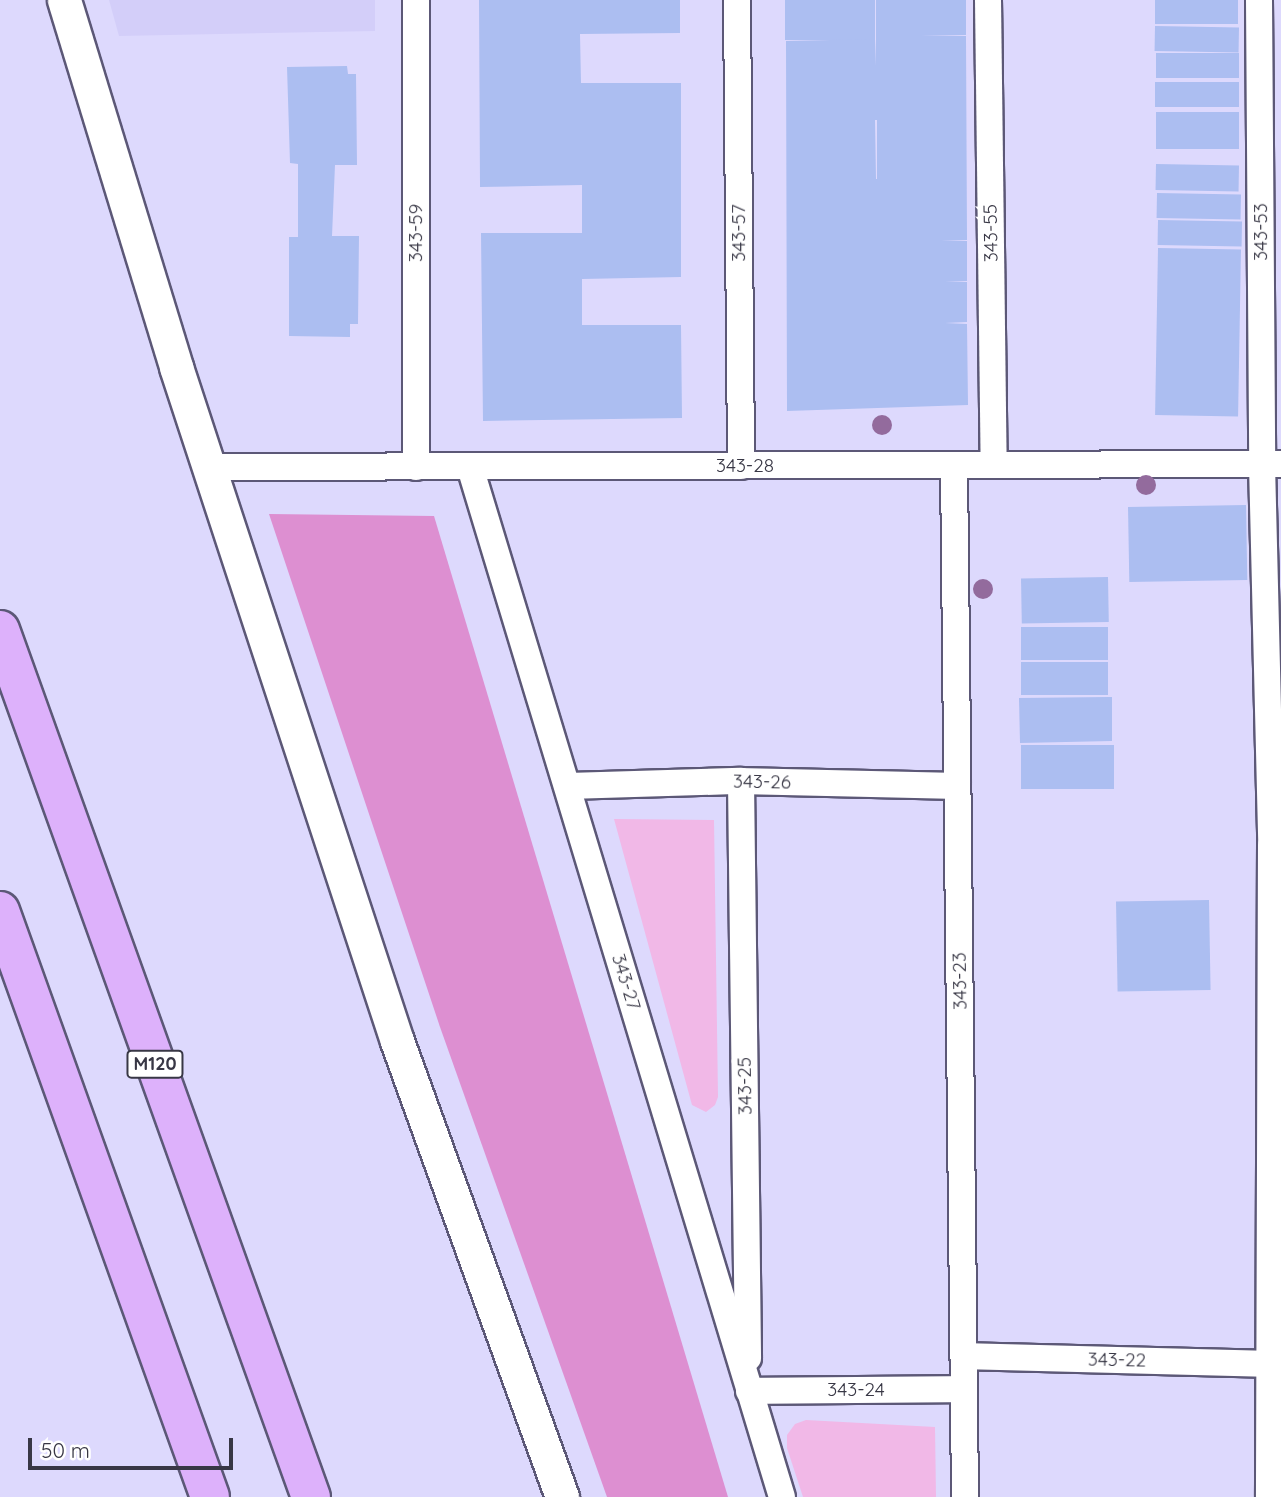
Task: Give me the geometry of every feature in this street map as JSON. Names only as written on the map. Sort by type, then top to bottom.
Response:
[{"type":"highway","name":"M120","points":[[0,630],[311,1497]]},
{"type":"highway","points":[[0,911],[210,1497]]},
{"type":"street","points":[[64,0],[209,467],[397,1041],[562,1497]]},
{"type":"street","name":"343-59","points":[[416,0],[416,467]]},
{"type":"street","name":"343-57","points":[[737,0],[741,466]]},
{"type":"street","name":"343-55","points":[[989,0],[994,465]]},
{"type":"street","name":"343-53","points":[[1259,0],[1272,464],[1276,845],[1269,1497]]},
{"type":"street","name":"343-28","points":[[209,467],[1272,464]]},
{"type":"street","name":"343-23","points":[[954,465],[965,1497]]},
{"type":"street","name":"343-27","points":[[470,467],[782,1497]]},
{"type":"street","name":"343-26","points":[[568,786],[741,781],[957,786]]},
{"type":"street","name":"343-25","points":[[741,781],[749,1391]]},
{"type":"street","name":"343-22","points":[[964,1356],[1270,1364]]},
{"type":"street","name":"343-24","points":[[749,1391],[964,1389]]},
{"type":"shaded area","points":[[109,0],[375,0],[375,31],[119,36]]},
{"type":"shaded area","points":[[269,514],[434,516],[728,1497],[607,1497],[440,1027]]},
{"type":"shaded area","points":[[614,819],[714,820],[718,1097],[715,1105],[706,1112],[692,1105]]},
{"type":"shaded area","points":[[806,1420],[935,1427],[936,1497],[803,1497],[787,1448],[787,1435],[795,1424]]},
{"type":"building","points":[[479,0],[680,0],[680,33],[580,34],[581,83],[681,83],[681,277],[582,279],[582,325],[681,325],[682,418],[483,421],[481,233],[582,233],[582,185],[480,187]]},
{"type":"building","points":[[785,0],[875,0],[875,40],[785,40]]},
{"type":"building","points":[[876,0],[966,0],[966,35],[921,36],[966,36],[967,240],[941,241],[967,241],[967,281],[945,282],[967,282],[967,322],[945,323],[967,324],[968,405],[787,411],[786,41],[875,39],[876,66]],"holes":[[[875,120],[877,179],[876,179]]]},
{"type":"building","points":[[1155,0],[1238,0],[1238,24],[1155,24]]},
{"type":"building","points":[[1155,26],[1239,27],[1239,52],[1155,51]]},
{"type":"building","points":[[1156,53],[1239,53],[1239,78],[1156,78]]},
{"type":"building","points":[[347,66],[348,74],[356,74],[357,165],[335,165],[332,236],[359,236],[358,324],[350,324],[350,337],[289,336],[289,237],[298,237],[298,164],[290,163],[287,67]]},
{"type":"building","points":[[1155,82],[1239,82],[1239,107],[1155,107]]},
{"type":"building","points":[[1156,112],[1239,112],[1239,149],[1156,149]]},
{"type":"building","points":[[1156,164],[1239,165],[1239,191],[1156,190]]},
{"type":"building","points":[[1157,193],[1241,194],[1241,219],[1157,218]]},
{"type":"building","points":[[1158,220],[1242,221],[1242,246],[1158,245]]},
{"type":"building","points":[[1158,248],[1241,249],[1238,416],[1155,415]]},
{"type":"building","points":[[1246,505],[1247,580],[1129,582],[1128,507]]},
{"type":"building","points":[[1108,577],[1109,622],[1022,624],[1021,579]]},
{"type":"building","points":[[1021,627],[1108,627],[1108,660],[1021,660]]},
{"type":"building","points":[[1021,662],[1108,662],[1108,695],[1021,695]]},
{"type":"building","points":[[1112,697],[1112,741],[1020,743],[1019,698]]},
{"type":"building","points":[[1021,745],[1114,745],[1114,789],[1021,789]]},
{"type":"building","points":[[1209,900],[1211,990],[1118,992],[1116,902]]}]
